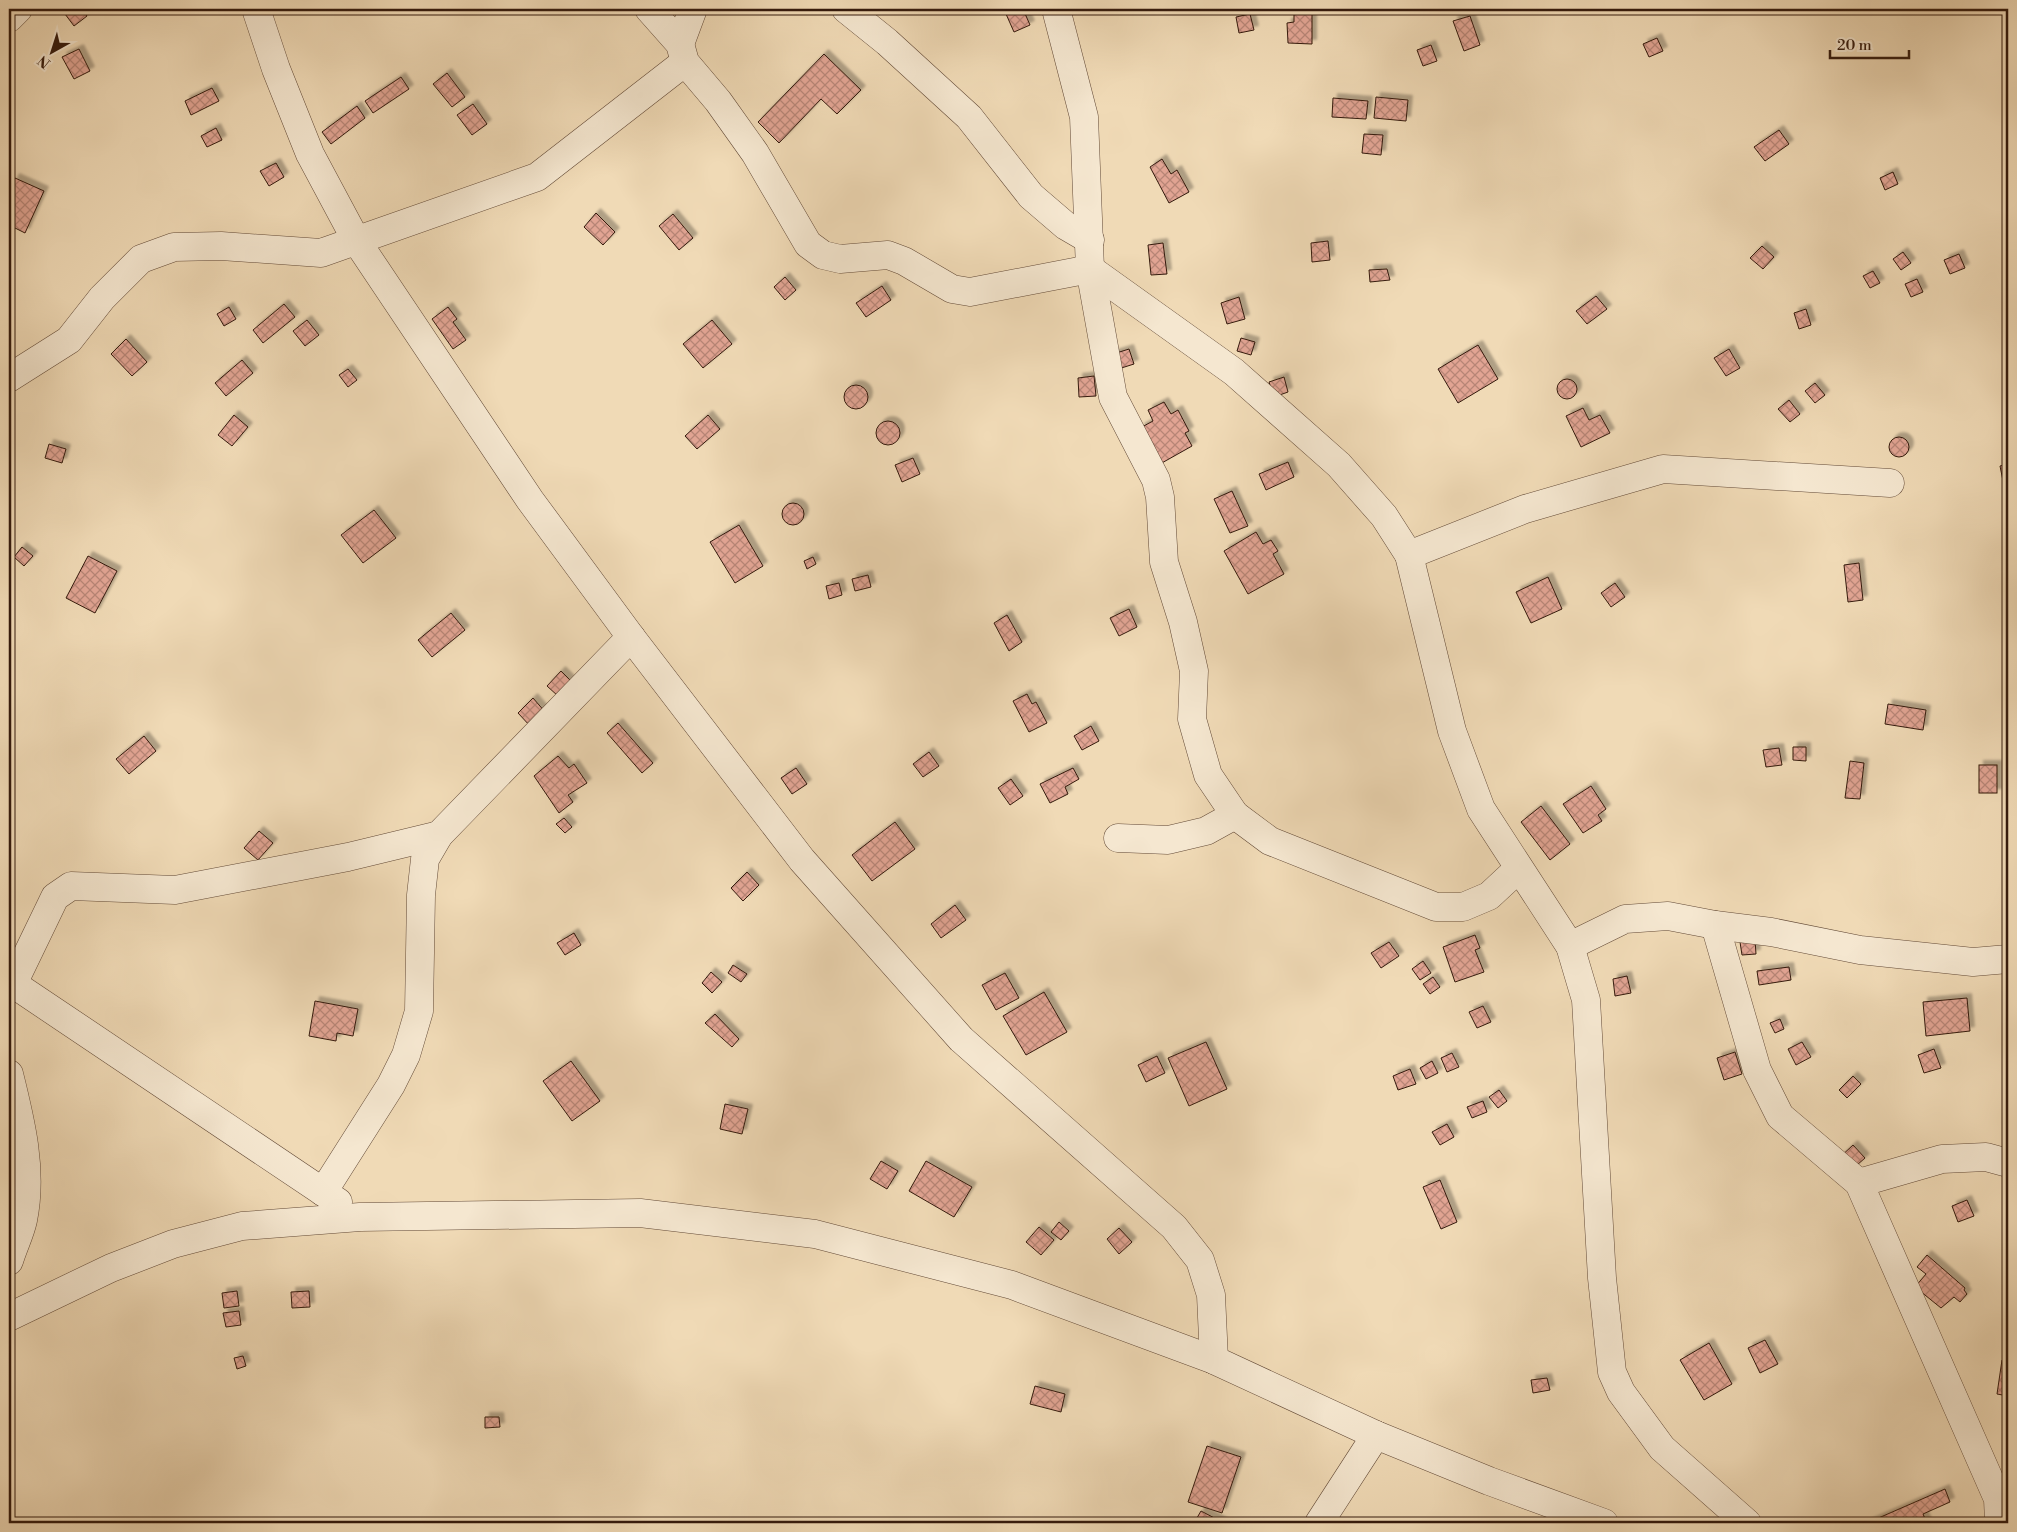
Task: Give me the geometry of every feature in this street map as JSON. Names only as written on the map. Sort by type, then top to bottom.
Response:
[{"type":"street","points":[[9,18],[18,9]]},
{"type":"street","points":[[256,9],[276,70],[310,154],[356,240],[530,500],[631,637],[802,860],[961,1039],[1174,1227],[1200,1260],[1210,1295],[1214,1360]]},
{"type":"street","points":[[649,9],[755,153],[808,244],[823,255],[840,259],[888,255],[904,260],[952,289],[970,292],[1090,270],[1234,372],[1339,464],[1384,516],[1409,554],[1452,731],[1481,808],[1518,869],[1570,946],[1586,1000],[1602,1278],[1612,1372],[1621,1392],[1662,1448],[1747,1523]]},
{"type":"street","points":[[9,378],[68,340],[102,298],[140,259],[174,247],[221,246],[322,253],[537,177],[682,53],[693,9]]},
{"type":"street","points":[[846,9],[887,42],[969,117],[1031,196],[1066,226],[1090,240]]},
{"type":"street","points":[[1056,9],[1084,117],[1090,270],[1113,396],[1156,480],[1164,562],[1183,622],[1194,671],[1192,719],[1208,775],[1235,816],[1270,841],[1436,907],[1463,907],[1489,896],[1518,869]]},
{"type":"street","points":[[1409,554],[1525,509],[1663,469],[1890,483]]},
{"type":"street","points":[[323,1192],[391,1085],[406,1056],[419,1011],[421,895],[425,859],[439,835],[631,637]]},
{"type":"street","points":[[1118,838],[1168,840],[1206,831],[1235,816]]},
{"type":"street","points":[[360,1217],[11,983],[55,897],[71,886],[176,890],[348,857],[439,835]]},
{"type":"street","points":[[1570,946],[1625,919],[1668,916],[1715,925],[1771,932],[1860,950],[1973,962],[2008,959]]},
{"type":"street","points":[[1715,925],[1757,1070],[1780,1116],[1860,1183],[1998,1499],[1999,1523]]},
{"type":"street","points":[[9,1074],[22,1125],[27,1178],[23,1221],[9,1261]]},
{"type":"street","points":[[1860,1183],[1942,1159],[1986,1157],[2008,1163]]},
{"type":"street","points":[[9,1317],[111,1268],[173,1244],[242,1226],[360,1217],[640,1213],[814,1234],[1012,1285],[1214,1360],[1376,1435],[1489,1481],[1604,1523]]},
{"type":"street","points":[[1319,1523],[1376,1435]]},
{"type":"building","points":[[72,9],[82,9],[87,16],[74,26],[65,14]]},
{"type":"building","points":[[1017,9],[1023,9],[1030,25],[1014,32],[1006,14]]},
{"type":"building","points":[[1294,9],[1312,9],[1312,44],[1288,43],[1287,23],[1294,22]]},
{"type":"building","points":[[1250,14],[1254,30],[1239,33],[1236,17]]},
{"type":"building","points":[[1470,16],[1480,45],[1464,51],[1453,21]]},
{"type":"building","points":[[1657,38],[1663,51],[1649,57],[1643,44]]},
{"type":"building","points":[[1431,45],[1437,61],[1423,66],[1417,50]]},
{"type":"building","points":[[79,49],[90,71],[74,79],[62,57]]},
{"type":"building","points":[[824,54],[861,90],[837,114],[821,99],[779,143],[758,122]]},
{"type":"building","points":[[447,73],[465,97],[452,107],[433,84]]},
{"type":"building","points":[[401,77],[409,89],[373,113],[365,101]]},
{"type":"building","points":[[212,88],[219,101],[191,115],[185,101]]},
{"type":"building","points":[[1376,97],[1408,100],[1406,121],[1374,118]]},
{"type":"building","points":[[1333,98],[1368,101],[1366,119],[1332,117]]},
{"type":"building","points":[[473,104],[487,124],[472,135],[457,115]]},
{"type":"building","points":[[357,106],[365,118],[331,144],[322,132]]},
{"type":"building","points":[[216,128],[222,140],[207,147],[201,136]]},
{"type":"building","points":[[1779,130],[1789,144],[1765,161],[1754,147]]},
{"type":"building","points":[[1364,134],[1383,135],[1381,155],[1362,153]]},
{"type":"building","points":[[1162,159],[1171,174],[1177,170],[1189,192],[1169,203],[1150,167]]},
{"type":"building","points":[[276,163],[284,177],[269,186],[260,171]]},
{"type":"building","points":[[1893,172],[1898,184],[1885,190],[1880,178]]},
{"type":"building","points":[[15,178],[44,191],[25,233],[9,225],[9,190]]},
{"type":"building","points":[[596,213],[615,232],[603,245],[584,227]]},
{"type":"building","points":[[673,214],[693,238],[679,250],[659,226]]},
{"type":"building","points":[[1328,241],[1330,260],[1312,262],[1311,243]]},
{"type":"building","points":[[1163,243],[1167,274],[1151,275],[1148,245]]},
{"type":"building","points":[[1762,246],[1774,257],[1763,269],[1750,258]]},
{"type":"building","points":[[1903,252],[1911,263],[1901,270],[1893,259]]},
{"type":"building","points":[[1959,254],[1965,268],[1950,274],[1944,260]]},
{"type":"building","points":[[1387,269],[1390,280],[1370,282],[1369,270]]},
{"type":"building","points":[[1873,271],[1880,283],[1870,288],[1863,276]]},
{"type":"building","points":[[785,277],[796,290],[785,300],[774,287]]},
{"type":"building","points":[[1917,279],[1923,292],[1911,297],[1905,284]]},
{"type":"building","points":[[882,286],[891,300],[866,317],[856,303]]},
{"type":"building","points":[[1596,296],[1607,309],[1587,324],[1576,311]]},
{"type":"building","points":[[1239,297],[1245,319],[1227,324],[1221,303]]},
{"type":"building","points":[[284,304],[295,317],[263,343],[253,330]]},
{"type":"building","points":[[229,307],[236,319],[224,326],[217,314]]},
{"type":"building","points":[[448,307],[457,319],[453,322],[466,340],[453,349],[432,319]]},
{"type":"building","points":[[1806,309],[1811,325],[1799,329],[1794,313]]},
{"type":"building","points":[[307,320],[319,335],[305,346],[293,331]]},
{"type":"building","points":[[712,320],[732,344],[703,368],[683,344]]},
{"type":"building","points":[[1241,338],[1255,342],[1251,355],[1237,351]]},
{"type":"building","points":[[126,339],[147,362],[132,376],[111,354]]},
{"type":"building","points":[[1478,345],[1498,379],[1458,403],[1438,369]]},
{"type":"building","points":[[1129,349],[1134,364],[1115,370],[1110,355]]},
{"type":"building","points":[[1729,349],[1740,368],[1726,376],[1714,358]]},
{"type":"building","points":[[242,360],[253,373],[226,396],[215,383]]},
{"type":"building","points":[[348,369],[357,380],[348,387],[339,375]]},
{"type":"building","points":[[1094,376],[1096,396],[1079,397],[1078,378]]},
{"type":"building","points":[[1284,377],[1288,392],[1274,397],[1269,382]]},
{"type":"building","points":[[1567,379],[1574,382],[1577,389],[1574,396],[1567,399],[1560,396],[1557,389],[1560,382]]},
{"type":"building","points":[[1815,383],[1825,395],[1815,403],[1805,391]]},
{"type":"building","points":[[856,385],[864,389],[868,397],[864,405],[856,409],[848,405],[844,397],[848,389]]},
{"type":"building","points":[[1789,400],[1800,414],[1790,422],[1778,409]]},
{"type":"building","points":[[1164,402],[1171,414],[1178,410],[1189,431],[1185,433],[1192,446],[1160,464],[1140,428],[1153,421],[1148,410]]},
{"type":"building","points":[[1583,408],[1589,420],[1600,415],[1610,433],[1581,447],[1566,416]]},
{"type":"building","points":[[234,415],[248,427],[232,446],[218,435]]},
{"type":"building","points":[[708,415],[720,429],[697,449],[685,436]]},
{"type":"building","points":[[888,421],[896,425],[900,433],[896,441],[888,445],[880,441],[876,433],[880,425]]},
{"type":"building","points":[[1895,437],[1903,437],[1909,443],[1909,451],[1903,457],[1895,457],[1889,451],[1889,443]]},
{"type":"building","points":[[49,444],[66,449],[62,463],[45,458]]},
{"type":"building","points":[[913,458],[920,474],[902,482],[895,465]]},
{"type":"building","points":[[1288,462],[1294,477],[1266,490],[1259,474]]},
{"type":"building","points":[[2008,464],[2008,485],[2004,486],[2000,466]]},
{"type":"building","points":[[1232,491],[1248,526],[1230,533],[1214,499]]},
{"type":"building","points":[[793,503],[801,506],[804,514],[801,522],[793,525],[785,522],[782,514],[785,506]]},
{"type":"building","points":[[374,510],[396,538],[363,563],[341,535]]},
{"type":"building","points":[[739,525],[763,566],[735,583],[710,542]]},
{"type":"building","points":[[1256,532],[1263,544],[1271,540],[1278,551],[1273,554],[1284,574],[1248,594],[1224,551]]},
{"type":"building","points":[[22,547],[33,556],[24,566],[14,557]]},
{"type":"building","points":[[88,556],[117,571],[95,613],[66,598]]},
{"type":"building","points":[[813,557],[816,564],[807,569],[804,561]]},
{"type":"building","points":[[1859,563],[1863,600],[1848,602],[1844,565]]},
{"type":"building","points":[[868,575],[871,587],[855,591],[852,579]]},
{"type":"building","points":[[1548,577],[1562,609],[1531,623],[1516,592]]},
{"type":"building","points":[[839,583],[842,595],[829,599],[826,586]]},
{"type":"building","points":[[1615,583],[1625,597],[1611,607],[1601,593]]},
{"type":"building","points":[[1129,609],[1137,627],[1119,636],[1110,618]]},
{"type":"building","points":[[451,613],[465,630],[432,657],[418,640]]},
{"type":"building","points":[[1007,615],[1022,642],[1009,651],[994,623]]},
{"type":"building","points":[[561,671],[572,682],[558,696],[547,686]]},
{"type":"building","points":[[1027,694],[1032,704],[1036,702],[1047,723],[1029,732],[1013,701]]},
{"type":"building","points":[[533,698],[546,713],[531,727],[518,713]]},
{"type":"building","points":[[1888,704],[1926,710],[1923,730],[1885,724]]},
{"type":"building","points":[[618,723],[653,763],[642,773],[607,733]]},
{"type":"building","points":[[1091,726],[1099,741],[1082,750],[1074,736]]},
{"type":"building","points":[[144,736],[156,751],[129,774],[116,759]]},
{"type":"building","points":[[1793,747],[1806,747],[1806,761],[1793,760]]},
{"type":"building","points":[[1779,748],[1782,765],[1766,767],[1763,750]]},
{"type":"building","points":[[929,752],[939,766],[923,777],[913,764]]},
{"type":"building","points":[[558,756],[569,768],[574,764],[587,783],[568,795],[573,802],[559,813],[534,776]]},
{"type":"building","points":[[1850,761],[1864,763],[1860,799],[1845,798]]},
{"type":"building","points":[[1979,765],[1997,765],[1997,793],[1979,793]]},
{"type":"building","points":[[796,768],[807,784],[792,794],[781,778]]},
{"type":"building","points":[[1073,768],[1079,779],[1065,787],[1068,794],[1050,803],[1040,784]]},
{"type":"building","points":[[1011,779],[1023,796],[1010,805],[998,788]]},
{"type":"building","points":[[1591,786],[1606,809],[1598,815],[1602,821],[1583,833],[1563,804]]},
{"type":"building","points":[[1541,806],[1570,844],[1550,860],[1521,822]]},
{"type":"building","points":[[564,818],[572,827],[565,833],[556,824]]},
{"type":"building","points":[[895,822],[915,849],[872,881],[852,855]]},
{"type":"building","points":[[259,831],[273,843],[258,860],[244,848]]},
{"type":"building","points":[[747,872],[759,885],[743,901],[731,888]]},
{"type":"building","points":[[955,905],[966,920],[941,938],[931,924]]},
{"type":"building","points":[[574,933],[581,945],[565,955],[557,943]]},
{"type":"building","points":[[1475,935],[1480,948],[1475,950],[1484,972],[1455,982],[1443,947]]},
{"type":"building","points":[[1755,940],[1756,954],[1742,955],[1740,942]]},
{"type":"building","points":[[1389,942],[1399,956],[1381,968],[1371,953]]},
{"type":"building","points":[[1423,961],[1431,973],[1420,980],[1412,969]]},
{"type":"building","points":[[733,965],[747,974],[741,982],[728,973]]},
{"type":"building","points":[[1789,967],[1791,980],[1759,985],[1757,971]]},
{"type":"building","points":[[711,972],[722,982],[712,993],[702,983]]},
{"type":"building","points":[[1005,973],[1019,998],[996,1010],[982,985]]},
{"type":"building","points":[[1627,976],[1631,993],[1615,996],[1613,979]]},
{"type":"building","points":[[1433,977],[1440,987],[1430,994],[1423,984]]},
{"type":"building","points":[[1044,992],[1067,1032],[1026,1055],[1003,1016]]},
{"type":"building","points":[[1967,998],[1970,1031],[1926,1036],[1923,1002]]},
{"type":"building","points":[[315,1001],[358,1009],[353,1036],[337,1033],[336,1041],[309,1036]]},
{"type":"building","points":[[1483,1006],[1491,1022],[1477,1028],[1469,1012]]},
{"type":"building","points":[[715,1014],[739,1039],[732,1047],[705,1023]]},
{"type":"building","points":[[1780,1019],[1784,1029],[1775,1033],[1770,1023]]},
{"type":"building","points":[[1206,1042],[1227,1089],[1189,1106],[1168,1058]]},
{"type":"building","points":[[1802,1042],[1811,1057],[1796,1065],[1788,1049]]},
{"type":"building","points":[[1934,1049],[1941,1068],[1924,1073],[1918,1055]]},
{"type":"building","points":[[1735,1052],[1742,1074],[1724,1080],[1717,1058]]},
{"type":"building","points":[[1452,1053],[1459,1067],[1447,1072],[1441,1058]]},
{"type":"building","points":[[1157,1056],[1165,1073],[1146,1082],[1138,1065]]},
{"type":"building","points":[[571,1061],[600,1101],[572,1121],[543,1081]]},
{"type":"building","points":[[1432,1061],[1438,1073],[1426,1079],[1420,1068]]},
{"type":"building","points":[[1410,1069],[1416,1084],[1398,1090],[1393,1076]]},
{"type":"building","points":[[1853,1076],[1861,1084],[1847,1098],[1839,1090]]},
{"type":"building","points":[[1499,1090],[1507,1101],[1498,1108],[1489,1097]]},
{"type":"building","points":[[1483,1101],[1487,1112],[1472,1118],[1467,1107]]},
{"type":"building","points":[[725,1104],[748,1109],[742,1134],[720,1129]]},
{"type":"building","points":[[1447,1124],[1454,1137],[1440,1145],[1432,1132]]},
{"type":"building","points":[[1853,1145],[1865,1158],[1849,1172],[1837,1160]]},
{"type":"building","points":[[881,1161],[898,1171],[887,1189],[870,1179]]},
{"type":"building","points":[[926,1161],[972,1187],[954,1217],[909,1191]]},
{"type":"building","points":[[1440,1180],[1457,1222],[1441,1229],[1423,1187]]},
{"type":"building","points":[[1967,1200],[1974,1216],[1958,1222],[1952,1206]]},
{"type":"building","points":[[1059,1222],[1069,1231],[1061,1240],[1051,1232]]},
{"type":"building","points":[[1039,1227],[1054,1240],[1041,1255],[1026,1242]]},
{"type":"building","points":[[1119,1228],[1132,1242],[1119,1254],[1107,1239]]},
{"type":"building","points":[[1927,1255],[1965,1288],[1964,1290],[1967,1294],[1960,1302],[1954,1297],[1941,1308],[1915,1287],[1926,1274],[1917,1267]]},
{"type":"building","points":[[237,1291],[239,1306],[224,1308],[222,1293]]},
{"type":"building","points":[[309,1291],[310,1307],[292,1308],[291,1292]]},
{"type":"building","points":[[239,1311],[241,1325],[226,1327],[223,1313]]},
{"type":"building","points":[[1765,1340],[1778,1364],[1760,1373],[1748,1348]]},
{"type":"building","points":[[1709,1343],[1732,1384],[1704,1400],[1680,1360]]},
{"type":"building","points":[[243,1356],[246,1366],[237,1369],[234,1358]]},
{"type":"building","points":[[2002,1360],[2008,1361],[2008,1396],[1997,1394]]},
{"type":"building","points":[[1547,1378],[1550,1390],[1533,1393],[1531,1380]]},
{"type":"building","points":[[1035,1386],[1065,1394],[1061,1412],[1030,1404]]},
{"type":"building","points":[[485,1417],[499,1417],[500,1427],[485,1428]]},
{"type":"building","points":[[1207,1446],[1241,1457],[1222,1513],[1188,1502]]},
{"type":"building","points":[[1945,1489],[1950,1502],[1923,1514],[1927,1523],[1867,1523]]},
{"type":"building","points":[[1201,1511],[1224,1523],[1194,1523]]}]
